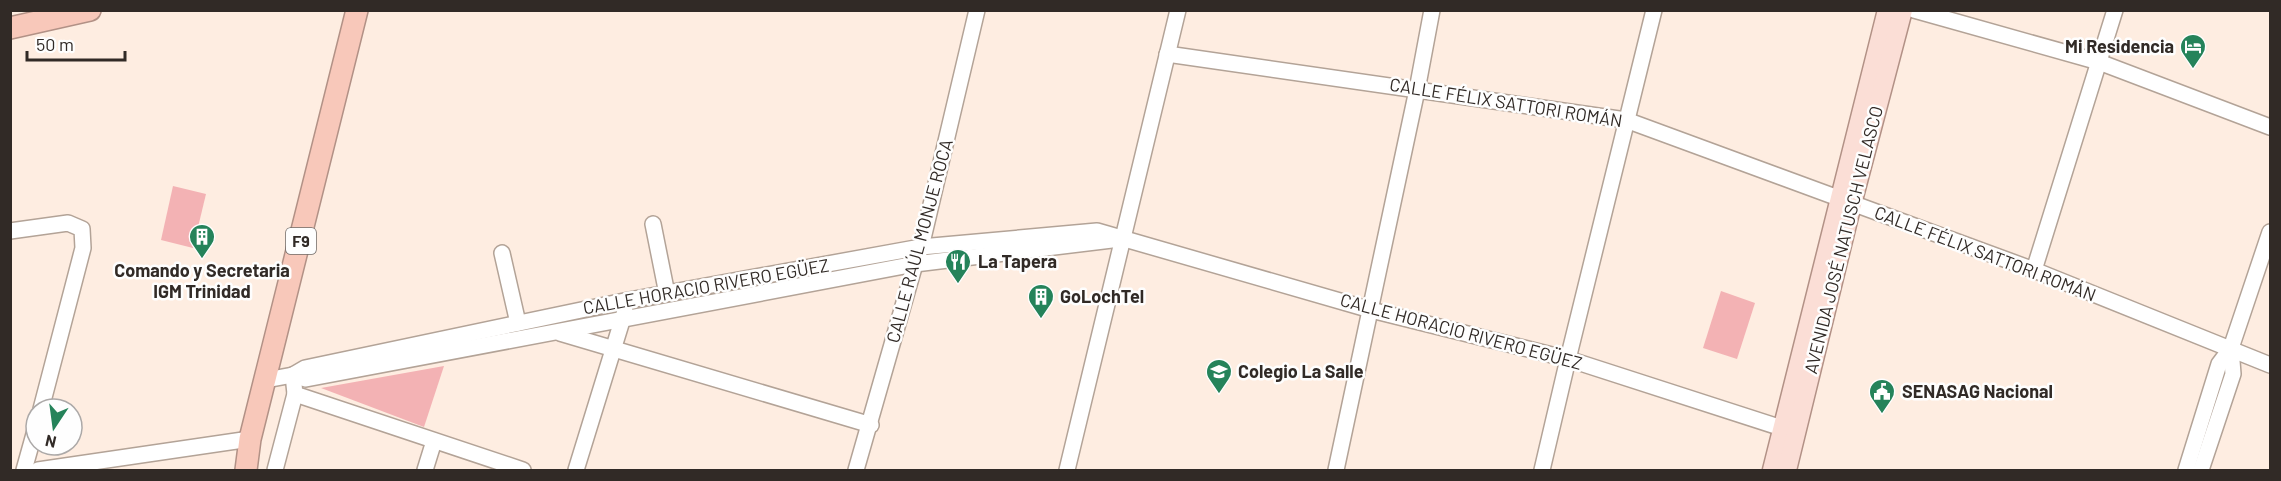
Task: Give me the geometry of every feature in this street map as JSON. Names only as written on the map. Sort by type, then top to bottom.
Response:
[{"type":"highway","points":[[10,28],[90,10]]},
{"type":"highway","name":"F9","points":[[246,471],[250,439],[357,10]]},
{"type":"main road","name":"AVENIDA JOSÉ NATUSCH VELASCO","points":[[1787,471],[1790,430],[1846,202],[1887,10]]},
{"type":"main road","name":"AVENIDA JOSÉ NATUSCH VELASCO","points":[[1846,202],[1903,10]]},
{"type":"main road","name":"AVENIDA JOSÉ NATUSCH VELASCO","points":[[1772,471],[1790,430]]},
{"type":"street","name":"CALLE RAÚL MONJE ROCA","points":[[856,471],[921,248],[976,10]]},
{"type":"street","points":[[1068,471],[1178,10]]},
{"type":"street","points":[[1336,471],[1432,10]]},
{"type":"street","points":[[1542,471],[1654,10]]},
{"type":"street","points":[[1914,10],[2099,62],[2271,127]]},
{"type":"street","points":[[2034,270],[2115,10]]},
{"type":"street","name":"CALLE FÉLIX SATTORI ROMÁN","points":[[1167,54],[1626,120],[2034,270],[2271,365]]},
{"type":"street","points":[[10,231],[68,223],[82,229],[83,248],[44,397]]},
{"type":"street","points":[[653,224],[667,294]]},
{"type":"street","name":"CALLE HORACIO RIVERO EGÜEZ","points":[[266,380],[293,375],[305,368],[629,300],[921,248],[1097,231],[1371,310],[1568,359],[1790,430]]},
{"type":"street","points":[[2186,471],[2219,364],[2231,348],[2271,232]]},
{"type":"street","name":"CALLE HORACIO RIVERO EGÜEZ","points":[[293,375],[306,380],[915,264],[1123,239]]},
{"type":"street","points":[[502,253],[518,323]]},
{"type":"street","points":[[576,471],[629,300]]},
{"type":"street","points":[[555,315],[555,332],[870,425]]},
{"type":"street","points":[[2201,471],[2233,374],[2231,348]]},
{"type":"street","points":[[275,471],[295,394],[293,375]]},
{"type":"street","points":[[295,394],[523,471]]},
{"type":"street","points":[[38,471],[250,439]]},
{"type":"street","points":[[425,471],[434,441]]},
{"type":"shaded area","points":[[173,186],[206,194],[193,248],[161,240]]},
{"type":"shaded area","points":[[1721,291],[1755,303],[1737,359],[1703,348]]},
{"type":"shaded area","points":[[444,366],[424,427],[321,388]]},
{"type":"place","name":"Mi Residencia","points":[[2193,70]]},
{"type":"place","name":"Comando y Secretaria IGM Trinidad","points":[[202,260]]},
{"type":"place","name":"La Tapera","points":[[958,285]]},
{"type":"place","name":"GoLochTel","points":[[1041,320]]},
{"type":"place","name":"Colegio La Salle","points":[[1219,395]]},
{"type":"place","name":"SENASAG Nacional","points":[[1882,415]]}]
